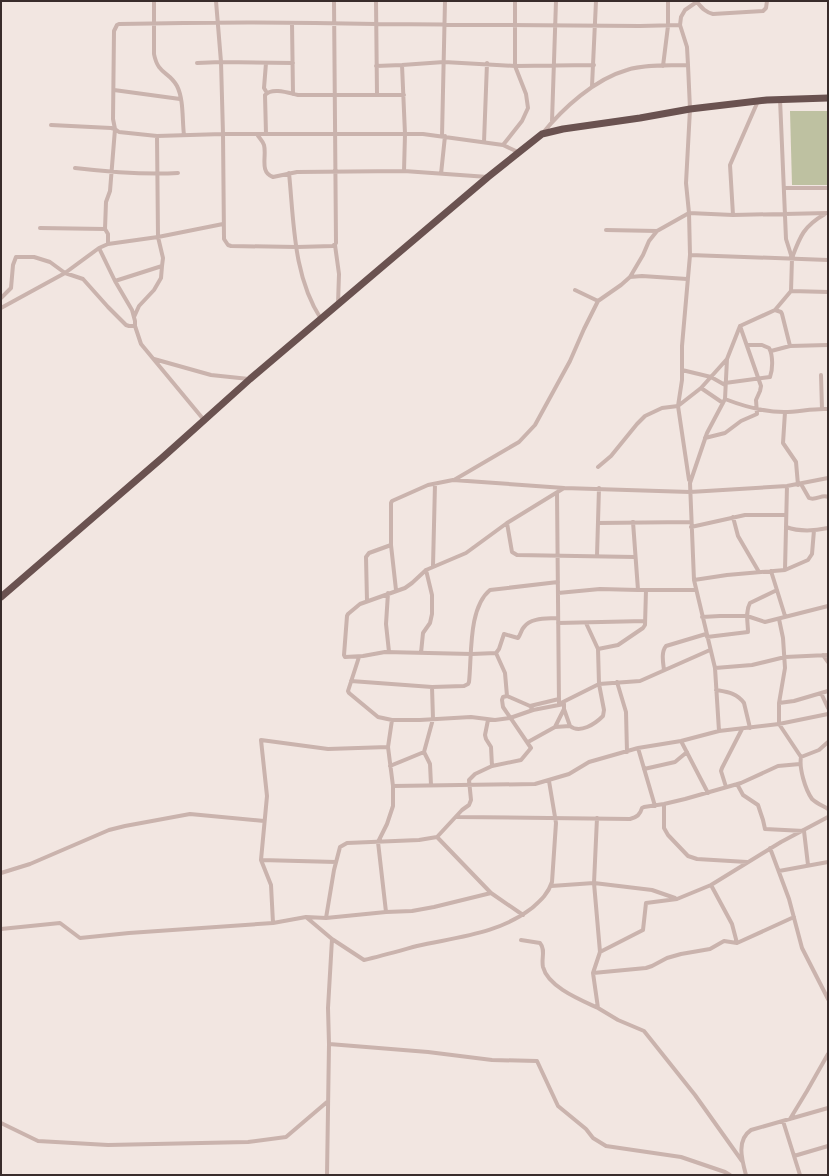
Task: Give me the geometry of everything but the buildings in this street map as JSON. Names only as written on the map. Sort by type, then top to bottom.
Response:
[{"type":"highway","points":[[1,597],[250,379],[488,177],[542,134],[563,129],[690,109],[780,99],[828,98]]},
{"type":"street","points":[[154,1],[154,46],[156,60],[163,72],[177,86],[180,98],[184,135]]},
{"type":"street","points":[[216,1],[221,62],[224,239],[228,245],[297,247],[335,245]]},
{"type":"street","points":[[334,1],[335,245],[339,274],[338,305]]},
{"type":"street","points":[[376,1],[377,95]]},
{"type":"street","points":[[442,174],[444,136],[445,1]]},
{"type":"street","points":[[503,145],[522,121],[528,108],[526,94],[515,66],[515,1]]},
{"type":"street","points":[[552,121],[556,1]]},
{"type":"street","points":[[592,86],[596,1]]},
{"type":"street","points":[[663,66],[668,26],[668,1]]},
{"type":"street","points":[[719,731],[715,668],[694,580],[690,483],[678,406],[690,255],[689,213],[686,183],[690,109],[687,47],[680,25],[681,17],[685,10],[698,1],[702,8],[708,13],[714,14],[763,11],[766,8],[767,1]]},
{"type":"street","points":[[292,23],[293,94]]},
{"type":"street","points":[[108,244],[108,234],[105,229],[106,202],[110,191],[112,172],[115,129],[113,119],[115,28],[119,24],[334,23],[556,26],[680,25]]},
{"type":"street","points":[[376,66],[444,62],[487,63],[515,66],[594,65]]},
{"type":"street","points":[[197,63],[293,63]]},
{"type":"street","points":[[266,63],[264,88],[267,93]]},
{"type":"street","points":[[484,142],[487,63]]},
{"type":"street","points":[[402,65],[405,134],[404,171]]},
{"type":"street","points":[[542,134],[552,121],[592,86],[608,76],[628,69],[688,65]]},
{"type":"street","points":[[114,90],[180,98]]},
{"type":"street","points":[[267,93],[284,91],[298,95],[404,95]]},
{"type":"street","points":[[266,134],[265,95],[267,93]]},
{"type":"street","points":[[690,483],[705,438],[724,401],[727,359],[740,326],[775,310],[791,291],[792,258],[786,239],[780,99]]},
{"type":"street","points":[[733,216],[730,165],[758,101]]},
{"type":"street","points":[[51,124],[111,128],[119,132],[157,136],[223,134],[405,134],[444,136],[503,145],[518,152]]},
{"type":"street","points":[[257,134],[264,146],[264,166],[270,177],[276,178],[289,173],[404,171],[488,177]]},
{"type":"street","points":[[134,318],[138,306],[154,290],[161,278],[163,258],[158,237],[157,136]]},
{"type":"street","points":[[75,168],[112,172],[157,174],[178,173]]},
{"type":"street","points":[[289,173],[300,267],[311,303],[321,319]]},
{"type":"street","points":[[784,188],[828,188]]},
{"type":"street","points":[[454,480],[519,442],[535,425],[570,361],[598,301],[630,277],[649,241],[657,231],[689,213],[733,216],[827,213]]},
{"type":"street","points":[[792,258],[801,235],[814,220],[827,213]]},
{"type":"street","points":[[1,308],[65,273],[99,248],[108,244],[158,237],[223,224]]},
{"type":"street","points":[[40,228],[105,229]]},
{"type":"street","points":[[606,230],[657,231]]},
{"type":"street","points":[[99,248],[115,281],[132,310],[134,326],[141,344],[204,420]]},
{"type":"street","points":[[690,255],[828,260]]},
{"type":"street","points":[[1,298],[11,288],[13,265],[16,258],[34,257],[50,262],[65,273],[83,279],[126,325],[134,326]]},
{"type":"street","points":[[115,281],[162,266]]},
{"type":"street","points":[[630,277],[642,276],[687,279]]},
{"type":"street","points":[[575,290],[598,301]]},
{"type":"street","points":[[791,291],[828,292]]},
{"type":"street","points":[[775,310],[781,312],[783,316],[790,346]]},
{"type":"street","points":[[705,438],[725,433],[741,421],[756,416],[756,400],[761,388],[740,326]]},
{"type":"street","points":[[771,351],[790,346],[828,344]]},
{"type":"street","points":[[682,370],[711,377],[725,384],[770,377],[772,372],[771,351],[766,346],[747,345]]},
{"type":"street","points":[[154,359],[211,375],[250,379]]},
{"type":"street","points":[[598,467],[611,456],[637,424],[646,416],[662,408],[678,406],[701,388],[727,359]]},
{"type":"street","points":[[821,375],[828,414]]},
{"type":"street","points":[[701,388],[724,401],[757,408],[785,412],[826,409]]},
{"type":"street","points":[[785,412],[783,443],[796,462],[801,484],[809,498],[814,500],[824,496],[828,497]]},
{"type":"street","points":[[396,590],[390,545],[391,503],[392,501],[422,488],[435,484],[454,480],[564,488],[690,492],[786,486],[828,478]]},
{"type":"street","points":[[433,566],[435,484]]},
{"type":"street","points":[[785,570],[786,486]]},
{"type":"street","points":[[558,618],[534,620],[524,627],[522,634],[518,638],[504,634],[500,649],[496,653],[472,654],[389,652],[359,657],[346,657],[344,655],[346,619],[348,614],[360,604],[404,588],[433,566],[466,553],[507,523],[564,488]]},
{"type":"street","points":[[597,556],[599,488]]},
{"type":"street","points":[[557,493],[559,699],[570,726]]},
{"type":"street","points":[[598,523],[633,522],[691,524],[745,515],[786,515]]},
{"type":"street","points":[[733,517],[738,536],[759,572]]},
{"type":"street","points":[[633,522],[638,590]]},
{"type":"street","points":[[507,523],[514,553],[517,555],[636,557]]},
{"type":"street","points":[[786,527],[794,530],[828,528]]},
{"type":"street","points":[[786,533],[794,530]]},
{"type":"street","points":[[694,580],[727,575],[785,570],[808,560],[811,557],[814,530]]},
{"type":"street","points":[[367,601],[366,557],[369,553],[390,545]]},
{"type":"street","points":[[421,652],[424,633],[430,623],[432,614],[432,595],[426,570]]},
{"type":"street","points":[[771,571],[785,616]]},
{"type":"street","points":[[351,681],[432,687],[468,684],[472,654],[472,630],[480,600],[490,590],[558,582]]},
{"type":"street","points":[[558,593],[600,589],[696,590]]},
{"type":"street","points":[[598,649],[618,645],[643,628],[645,625],[646,590]]},
{"type":"street","points":[[664,670],[662,654],[663,649],[666,646],[707,636],[748,632],[747,616],[748,606],[750,603],[777,590]]},
{"type":"street","points":[[388,593],[386,624],[389,652]]},
{"type":"street","points":[[702,618],[747,616],[765,622],[828,606]]},
{"type":"street","points":[[779,619],[785,657],[785,674],[779,702],[779,724],[801,757],[801,771],[812,799],[828,809]]},
{"type":"street","points":[[558,624],[645,621]]},
{"type":"street","points":[[528,742],[555,727],[570,726],[574,729],[589,726],[603,716],[604,710],[599,684],[598,649],[586,624]]},
{"type":"street","points":[[359,657],[348,691],[350,696],[378,717],[392,720],[471,717],[488,720],[510,718],[533,710],[562,706],[599,684],[640,681],[710,650]]},
{"type":"street","points":[[496,653],[505,673],[507,696]]},
{"type":"street","points":[[715,668],[752,665],[785,657],[826,655],[828,662]]},
{"type":"street","points":[[617,682],[626,712],[627,752]]},
{"type":"street","points":[[431,785],[430,764],[424,752],[433,719],[432,687]]},
{"type":"street","points":[[716,690],[733,693],[742,700],[750,728]]},
{"type":"street","points":[[779,702],[794,700],[828,691]]},
{"type":"street","points":[[821,693],[828,708]]},
{"type":"street","points":[[507,696],[530,706],[533,710]]},
{"type":"street","points":[[326,918],[340,847],[344,844],[419,840],[436,837],[470,802],[470,779],[475,774],[492,766],[521,760],[531,748],[503,707],[503,697],[507,696]]},
{"type":"street","points":[[530,706],[559,699]]},
{"type":"street","points":[[555,727],[562,706]]},
{"type":"street","points":[[393,786],[535,784],[550,781],[569,774],[589,762],[638,748],[682,740],[719,731],[779,724],[828,714]]},
{"type":"street","points":[[386,912],[378,842],[392,811],[393,786],[388,746],[392,720]]},
{"type":"street","points":[[488,720],[485,735],[491,747],[492,766]]},
{"type":"street","points":[[726,787],[721,771],[742,729]]},
{"type":"street","points":[[273,923],[270,885],[261,860],[267,796],[261,740],[328,749],[388,746]]},
{"type":"street","points":[[682,740],[708,793]]},
{"type":"street","points":[[801,757],[819,750],[828,742]]},
{"type":"street","points":[[638,748],[655,806]]},
{"type":"street","points":[[390,766],[424,752]]},
{"type":"street","points":[[644,769],[675,762],[687,752]]},
{"type":"street","points":[[457,817],[630,819],[637,817],[642,808],[708,793],[737,784],[778,766],[800,764]]},
{"type":"street","points":[[306,917],[332,939],[364,960],[418,946],[486,932],[523,915],[543,899],[552,882],[556,818],[550,781]]},
{"type":"street","points":[[737,784],[743,795],[758,805],[764,820],[765,829],[804,831]]},
{"type":"street","points":[[664,804],[664,828],[668,835],[688,856],[696,859],[747,862]]},
{"type":"street","points":[[1,873],[37,861],[109,830],[125,826],[190,814],[264,822]]},
{"type":"street","points":[[600,952],[643,930],[646,903],[677,899],[711,885],[770,848],[828,817]]},
{"type":"street","points":[[597,818],[594,883],[600,952],[592,974],[598,1008]]},
{"type":"street","points":[[804,831],[808,865]]},
{"type":"street","points":[[436,837],[491,893],[523,915]]},
{"type":"street","points":[[770,848],[794,917],[802,948],[828,999]]},
{"type":"street","points":[[261,860],[336,862]]},
{"type":"street","points":[[779,871],[828,862]]},
{"type":"street","points":[[551,886],[594,883],[652,890],[677,899]]},
{"type":"street","points":[[711,885],[732,924],[737,943]]},
{"type":"street","points":[[1,929],[60,923],[80,938],[273,923],[306,917],[326,918],[412,911],[491,893]]},
{"type":"street","points":[[592,974],[646,968],[681,954],[710,950],[724,941],[737,943],[794,917]]},
{"type":"street","points":[[327,1175],[328,1008],[332,939]]},
{"type":"street","points":[[521,940],[540,943],[543,947],[543,967],[549,980],[574,996],[618,1020],[644,1031],[695,1095],[742,1161]]},
{"type":"street","points":[[328,1044],[428,1052],[492,1060],[537,1062],[558,1106],[586,1129],[593,1138],[606,1146],[681,1157],[730,1175]]},
{"type":"street","points":[[789,1119],[828,1054]]},
{"type":"street","points":[[1,1123],[38,1141],[108,1145],[248,1142],[286,1137],[327,1102]]},
{"type":"street","points":[[746,1175],[742,1161],[742,1140],[745,1134],[751,1130],[828,1108]]},
{"type":"street","points":[[783,1121],[800,1175]]},
{"type":"street","points":[[794,1156],[828,1146]]},
{"type":"green space","points":[[790,111],[828,111],[828,185],[792,185]]}]
